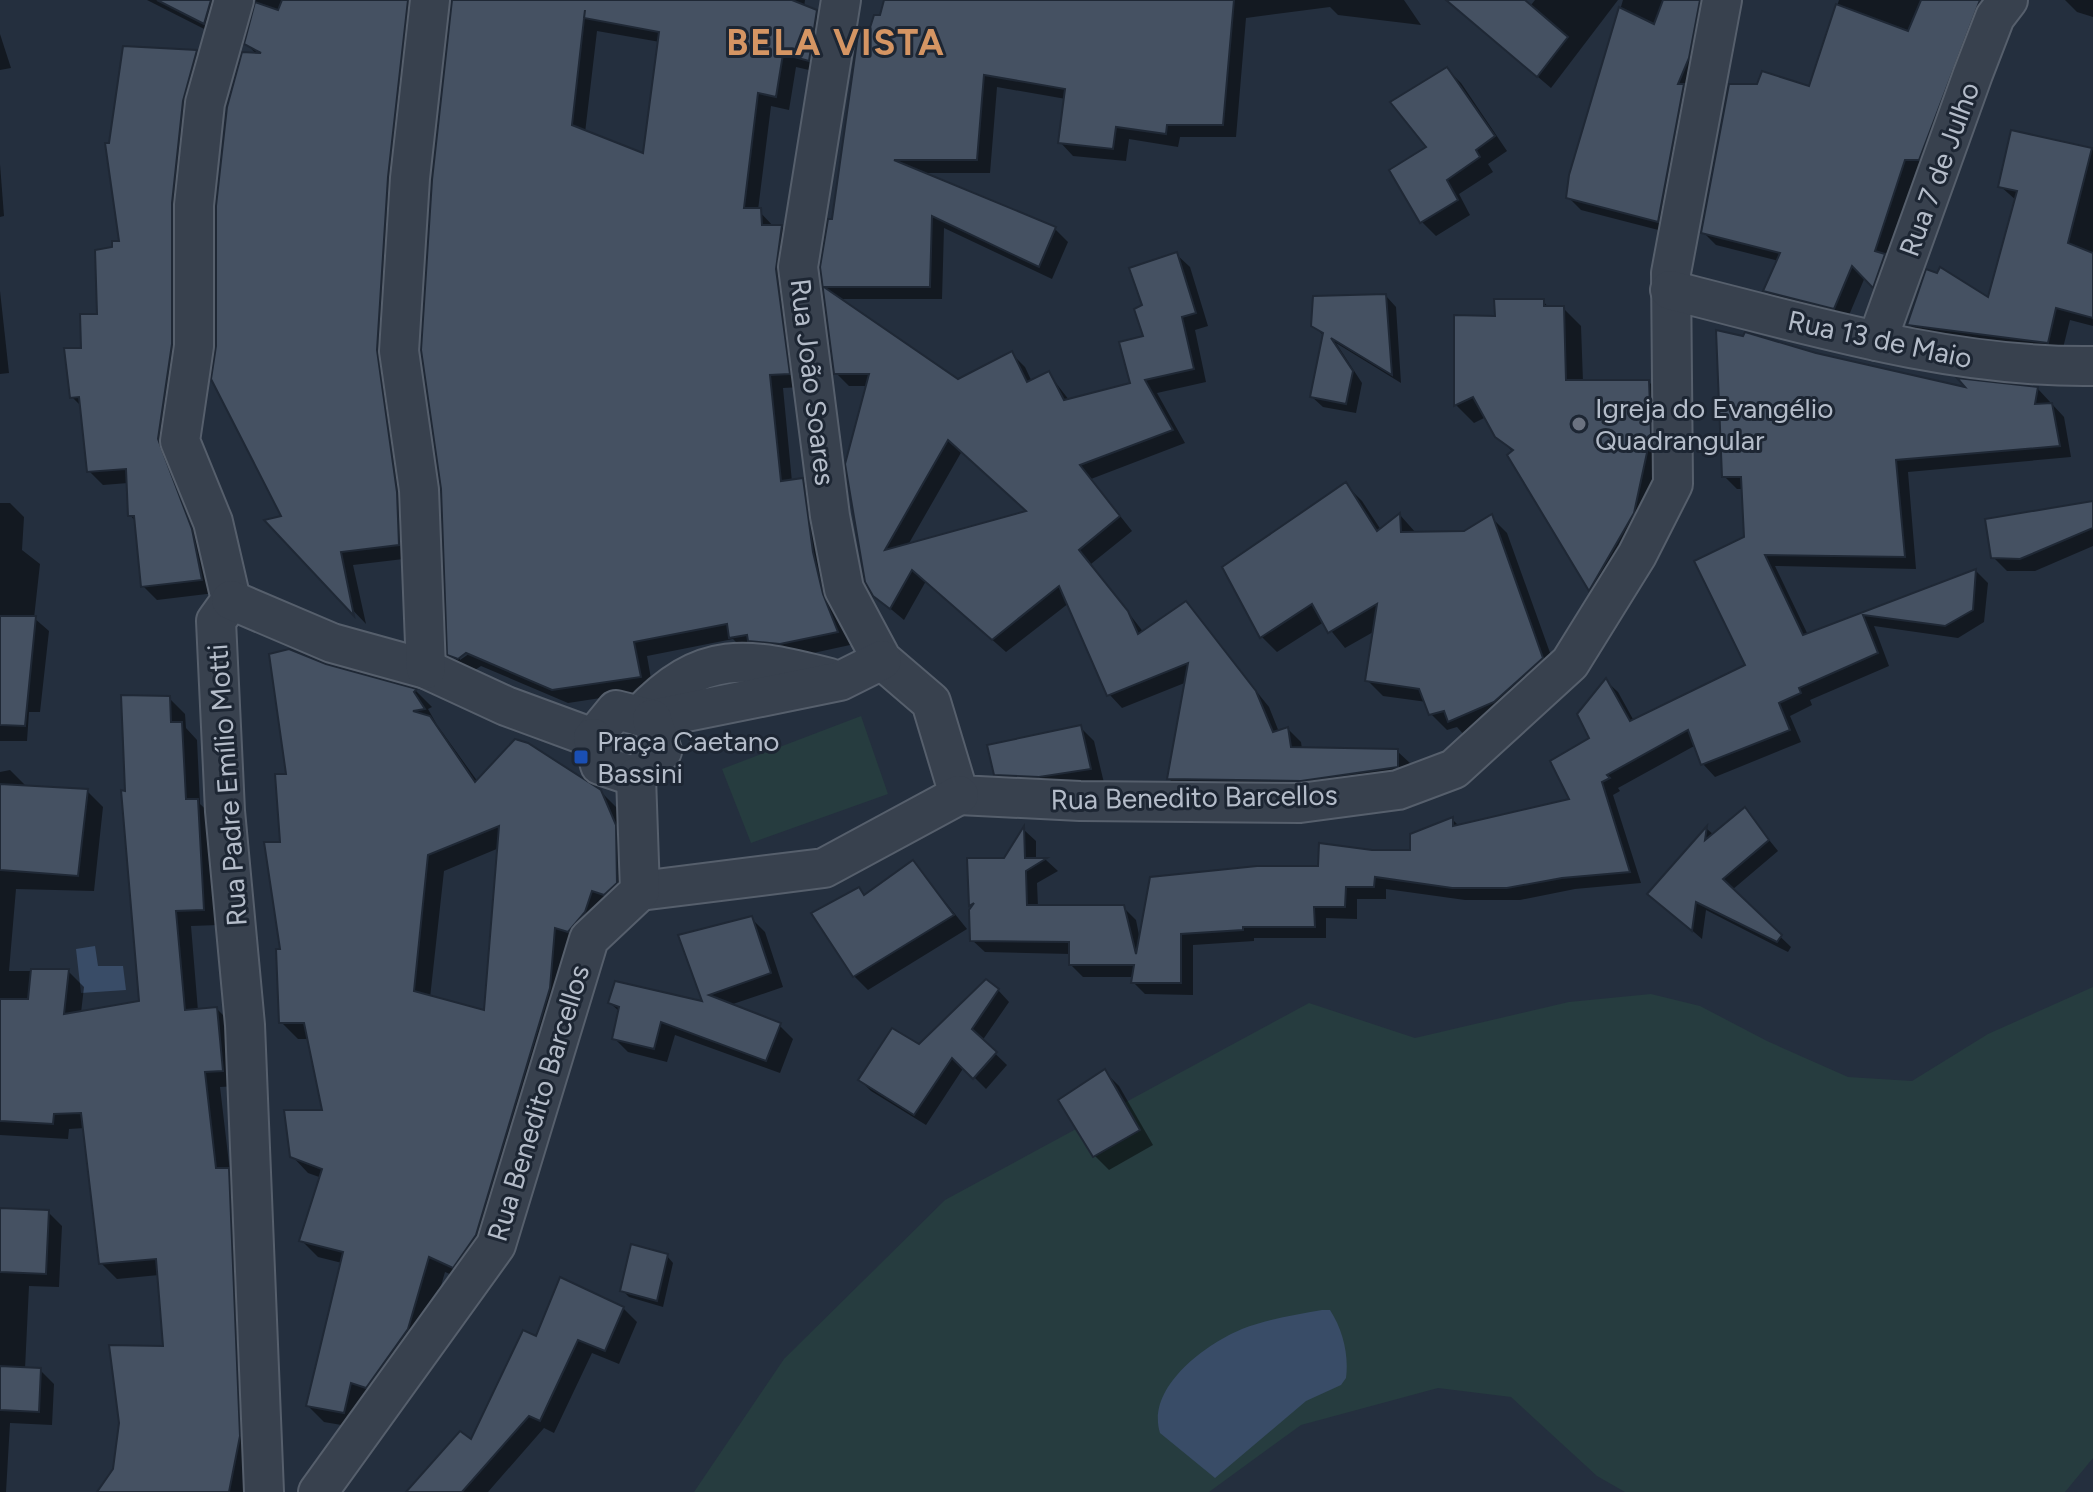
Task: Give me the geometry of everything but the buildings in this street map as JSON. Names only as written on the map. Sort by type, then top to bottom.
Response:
[{"type":"street","points":[[234,0],[205,103],[194,205],[194,346],[180,441],[213,522],[231,600],[332,643],[426,669],[506,706],[593,738]]},
{"type":"street","points":[[426,669],[419,490],[399,351],[410,178],[430,0]]},
{"type":"street","name":"Rua João Soares","points":[[841,0],[798,267],[830,516],[844,589],[882,660]]},
{"type":"street","name":"Rua Benedito Barcellos","points":[[959,795],[1080,801],[1300,803],[1398,790],[1454,769],[1570,663],[1637,555],[1673,484],[1670,290],[1722,0]]},
{"type":"street","name":"Rua 7 de Julho","points":[[1877,341],[1973,74],[1995,17],[2008,0]]},
{"type":"street","name":"Rua 13 de Maio","points":[[1670,290],[1877,341],[1990,363],[2093,366]]},
{"type":"street","name":"Rua Padre Emílio Motti","points":[[231,600],[216,621],[225,811],[245,1025],[264,1492]]},
{"type":"street","points":[[593,738],[616,710],[651,709],[840,681],[882,660],[931,702],[959,795],[824,868],[640,891],[636,777],[662,751],[651,709]]},
{"type":"street","points":[[593,738],[600,765],[636,777]]},
{"type":"street","name":"Rua Benedito Barcellos","points":[[318,1492],[496,1245],[589,939],[640,891]]},
{"type":"green space","points":[[861,716],[888,794],[751,843],[722,769]]},
{"type":"green space","points":[[2093,987],[2093,1458],[2065,1492],[1625,1492],[1597,1476],[1511,1397],[1438,1388],[1301,1425],[1209,1492],[694,1492],[784,1359],[945,1200],[1309,1003],[1415,1038],[1569,1002],[1651,994],[1700,1006],[1767,1041],[1848,1077],[1912,1081],[1988,1034]]},
{"type":"water","points":[[95,946],[98,966],[123,966],[126,990],[81,993],[76,949]]},
{"type":"water","points":[[1330,1310],[1344,1343],[1347,1369],[1341,1385],[1306,1401],[1215,1478],[1160,1433],[1158,1416],[1162,1400],[1170,1385],[1196,1357],[1242,1329]]},
{"type":"place","name":"Igreja do Evangélio Quadrangular","points":[[1579,424]]},
{"type":"place","name":"Praça Caetano Bassini","points":[[581,757]]},
{"type":"district","name":"BELA VISTA","points":[[836,42]]}]
